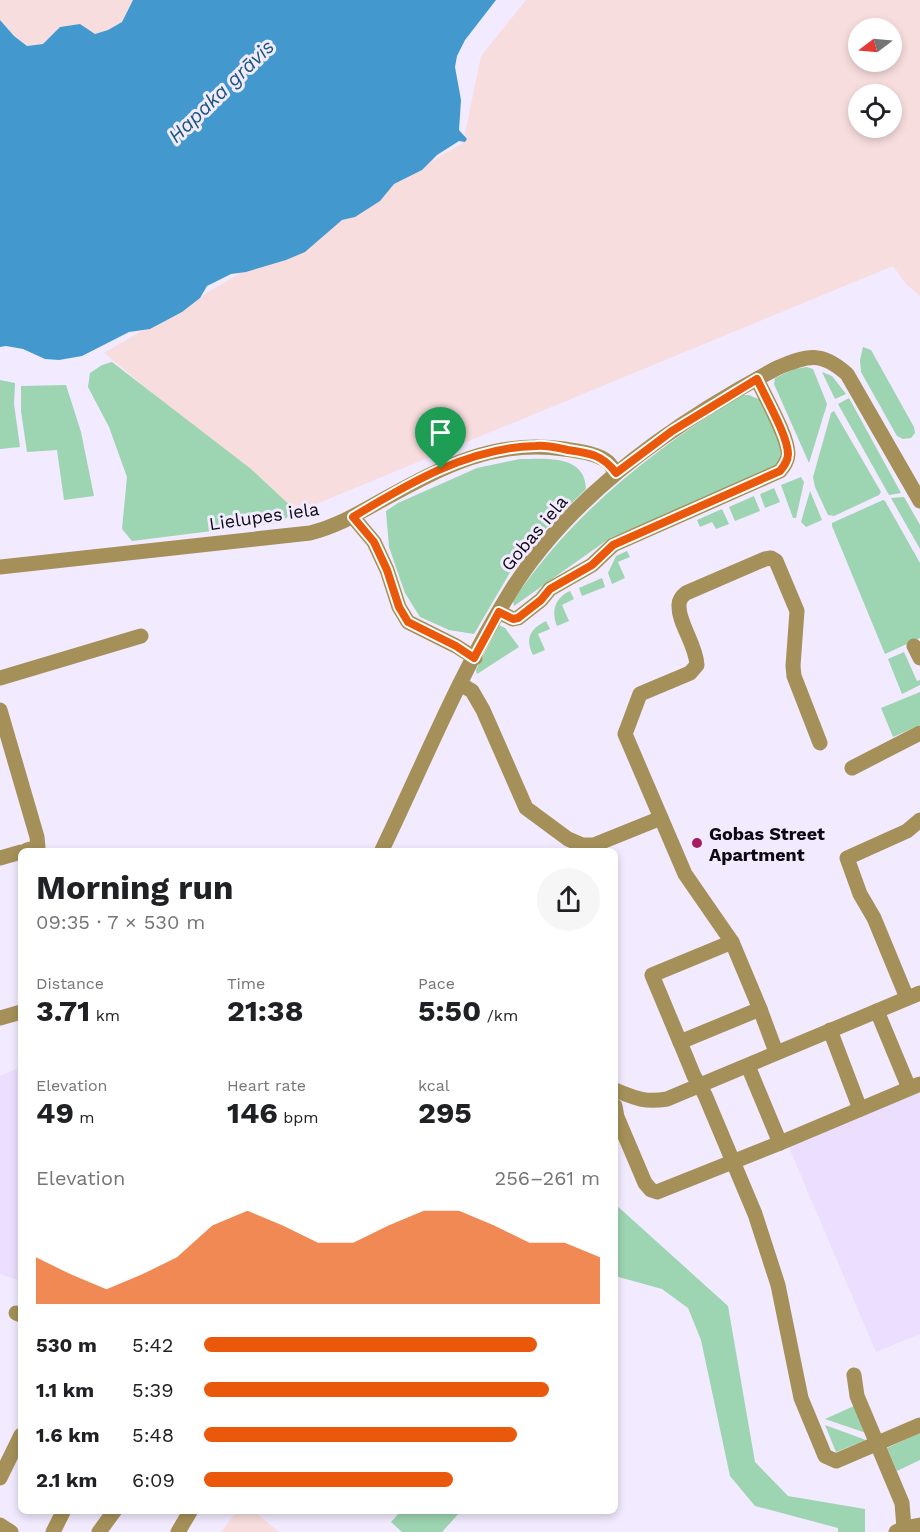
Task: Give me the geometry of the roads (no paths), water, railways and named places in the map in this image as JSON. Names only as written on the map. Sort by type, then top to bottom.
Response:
[{"type":"street","name":"Gobas iela","points":[[383,848],[460,684],[509,594],[543,548],[616,473],[672,431],[757,379],[795,361],[821,357],[833,362],[848,374],[920,501]]},
{"type":"street","points":[[499,612],[513,619],[518,618],[541,600],[550,589],[592,565],[613,545],[780,471],[786,464],[788,455],[786,442],[757,379]]},
{"type":"street","name":"Lielupes iela","points":[[0,567],[310,533],[353,517],[441,469],[512,447],[539,446],[584,452],[607,461],[616,473]]},
{"type":"street","points":[[353,517],[374,542],[387,570],[399,607],[408,622],[456,646],[474,658]]},
{"type":"street","points":[[776,1052],[732,942],[685,874],[625,734],[640,693],[690,673],[697,665],[696,654],[680,615],[680,598],[686,593],[765,559],[776,561],[797,611],[794,676],[820,742]]},
{"type":"street","points":[[0,678],[141,636]]},
{"type":"street","points":[[460,684],[472,691],[483,710],[526,808],[568,839],[582,845],[594,845],[661,818]]},
{"type":"street","points":[[0,710],[37,837],[38,847],[34,848]]},
{"type":"street","points":[[852,768],[920,733]]},
{"type":"street","points":[[618,1091],[642,1101],[667,1099],[914,996],[860,894],[847,858],[907,831],[920,820]]},
{"type":"street","points":[[0,858],[18,853]]},
{"type":"street","points":[[732,942],[652,975],[755,1214],[778,1285],[801,1398],[825,1456],[836,1461],[920,1425]]},
{"type":"street","points":[[680,1042],[760,1009]]},
{"type":"street","points":[[618,1120],[645,1183],[651,1190],[663,1191],[915,1086],[877,1011]]},
{"type":"street","points":[[0,1018],[18,1013]]},
{"type":"street","points":[[830,1030],[860,1109]]},
{"type":"street","points":[[748,1066],[780,1143]]},
{"type":"street","points":[[854,1375],[856,1396],[902,1503],[900,1530],[920,1525]]},
{"type":"street","points":[[0,1478],[18,1441]]},
{"type":"street","points":[[53,1532],[62,1514]]},
{"type":"street","points":[[99,1532],[112,1514]]},
{"type":"street","points":[[178,1532],[189,1514]]},
{"type":"street","points":[[0,1526],[11,1532]]},
{"type":"water","name":"Hapaka grāvis","points":[[133,0],[496,0],[465,40],[457,56],[455,67],[461,100],[459,130],[467,139],[465,142],[459,141],[437,155],[422,170],[394,184],[380,201],[355,217],[342,220],[305,252],[246,272],[231,274],[207,286],[200,298],[182,312],[150,329],[129,332],[82,356],[59,360],[45,359],[23,349],[0,347],[0,20],[14,36],[27,46],[43,44],[60,27],[80,24],[95,34],[108,30],[122,22]]},
{"type":"place","name":"Gobas Street Apartment","points":[[697,843]]}]
